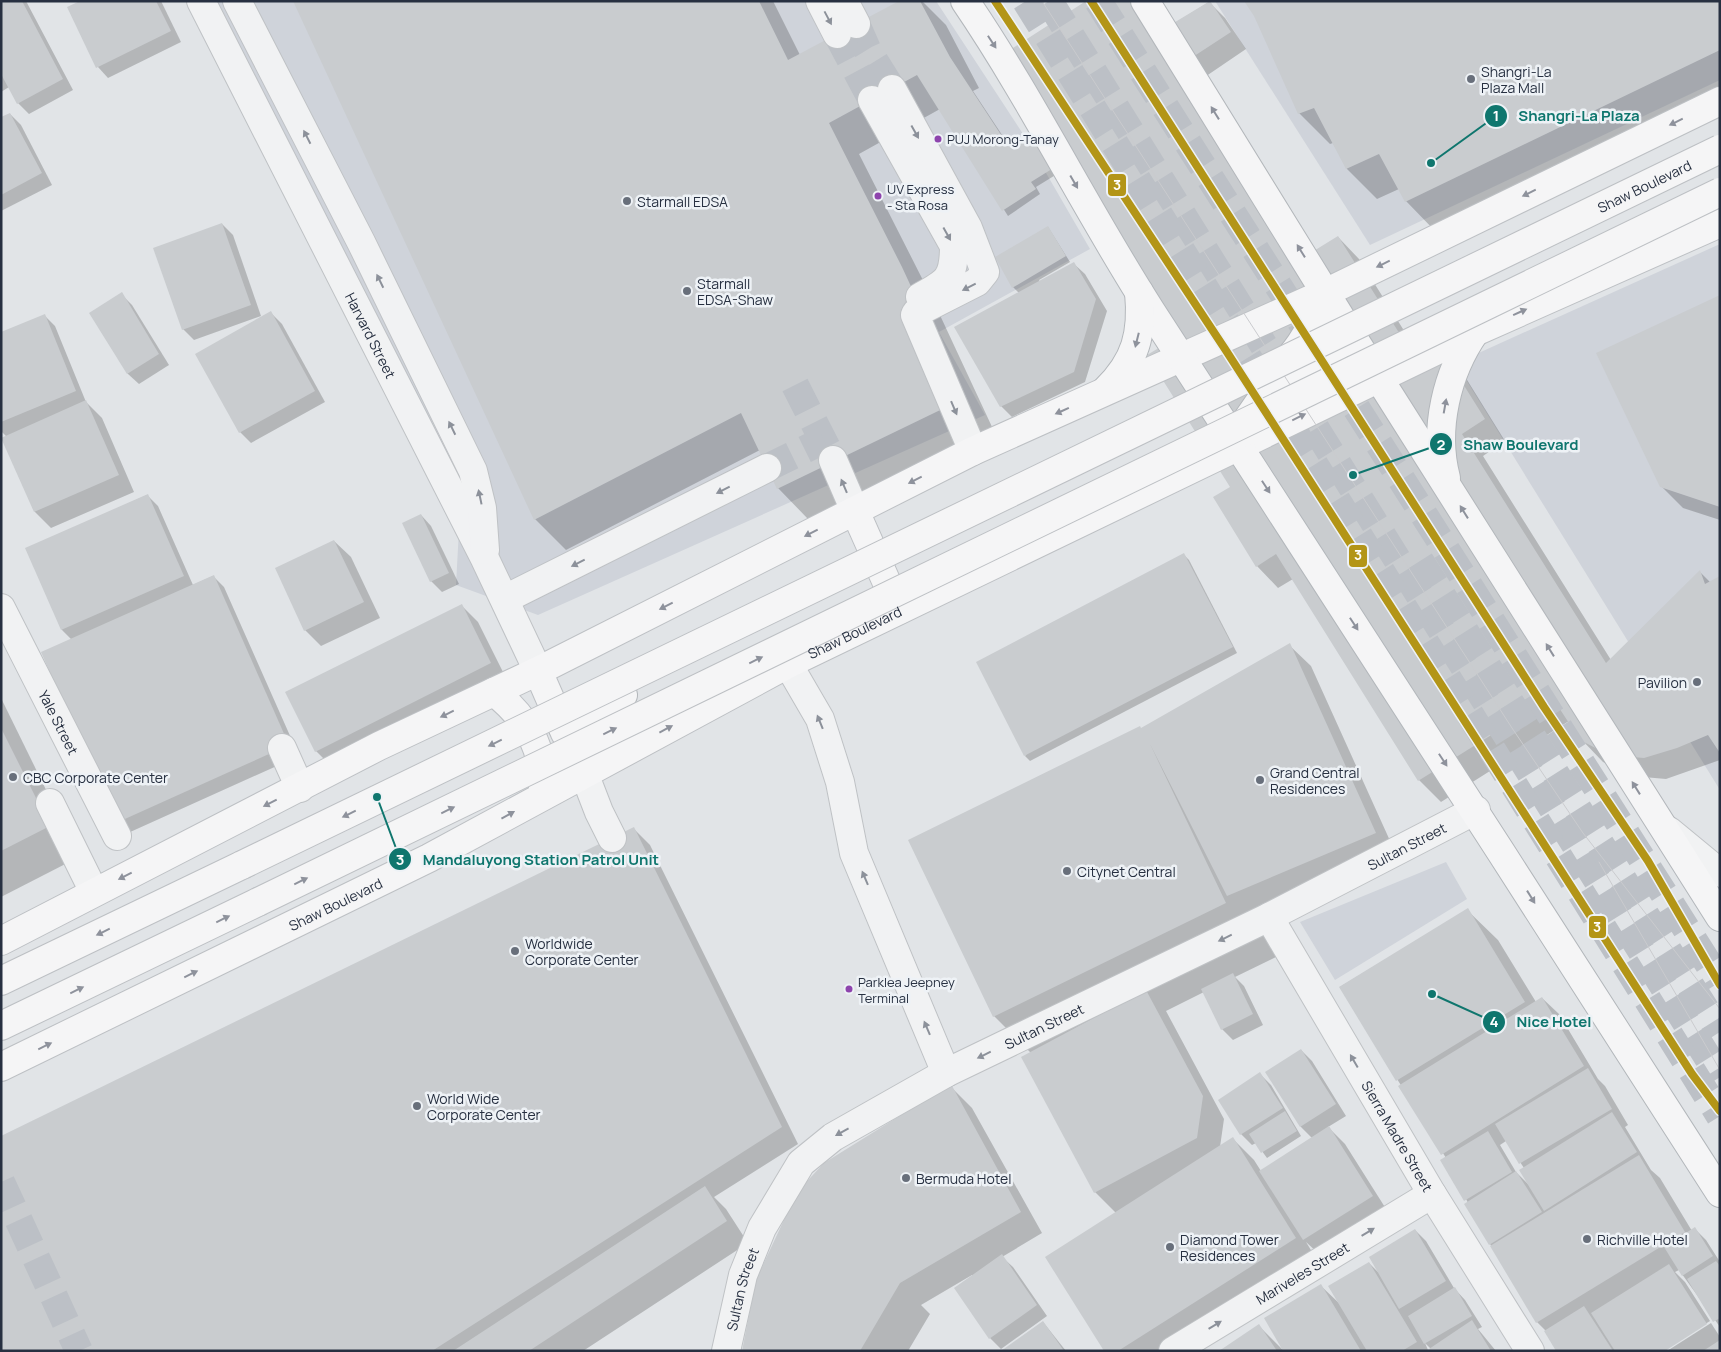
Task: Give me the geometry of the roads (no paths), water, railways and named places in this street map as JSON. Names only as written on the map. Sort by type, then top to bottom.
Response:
[{"type":"main road","points":[[964,1],[994,44],[1139,292],[1476,810],[1720,1194]]},
{"type":"main road","points":[[1145,1],[1327,292],[1352,336],[1655,818],[1720,917]]},
{"type":"main road","points":[[1,941],[379,746],[538,671],[973,451],[1327,292],[1720,101]]},
{"type":"main road","points":[[1240,446],[1247,420],[1265,394],[1352,336],[1640,197],[1720,136]]},
{"type":"main road","name":"Shaw Boulevard","points":[[1,980],[242,866],[1720,149]]},
{"type":"main road","name":"Shaw Boulevard","points":[[1,1026],[1720,192]]},
{"type":"main road","name":"Shaw Boulevard","points":[[1,1067],[429,858],[788,664],[1194,466],[1240,446],[1475,332],[1720,223]]},
{"type":"main road","points":[[1106,390],[1120,376],[1133,354],[1141,316],[1139,292]]},
{"type":"main road","points":[[535,742],[562,726],[879,564],[1170,424],[1213,406],[1279,367],[1294,354],[1305,338],[1327,292]]},
{"type":"main road","points":[[1449,489],[1442,456],[1444,409],[1453,371],[1464,347],[1475,332]]},
{"type":"main road","points":[[855,511],[899,610]]},
{"type":"main road","points":[[538,671],[584,773]]},
{"type":"main road","points":[[494,692],[516,712],[535,742],[542,765],[543,796]]},
{"type":"street","name":"Harvard Street","points":[[201,1],[485,559],[538,671]]},
{"type":"street","points":[[237,1],[361,242],[473,471],[482,508],[485,559]]},
{"type":"street","points":[[820,1],[846,20]]},
{"type":"street","points":[[882,94],[968,228],[986,272],[977,282],[916,312],[915,316],[973,451]]},
{"type":"street","points":[[833,460],[855,511]]},
{"type":"street","points":[[505,599],[766,468]]},
{"type":"street","name":"Yale Street","points":[[1,608],[117,836]]},
{"type":"street","points":[[788,664],[820,720],[840,782],[854,853],[946,1073]]},
{"type":"street","points":[[282,748],[300,788]]},
{"type":"street","points":[[584,773],[599,812],[612,838]]},
{"type":"street","points":[[50,803],[94,892]]},
{"type":"street","name":"Sultan Street","points":[[726,1351],[743,1275],[762,1228],[801,1163],[834,1137],[946,1073],[1269,917],[1476,810]]},
{"type":"street","points":[[1655,818],[1720,873]]},
{"type":"street","name":"Sierra Madre Street","points":[[1269,917],[1432,1194],[1530,1351]]},
{"type":"street","name":"Mariveles Street","points":[[1173,1351],[1432,1194]]},
{"type":"tunnel","points":[[1026,1],[1720,1116]]},
{"type":"tunnel","points":[[1049,1],[1720,1077]]},
{"type":"tunnel","points":[[1098,1],[1305,328]]},
{"type":"tunnel","points":[[856,24],[867,49],[892,89]]},
{"type":"tunnel","points":[[837,34],[872,100]]},
{"type":"tunnel","points":[[1334,373],[1720,982]]},
{"type":"tunnel","points":[[795,385],[833,460]]},
{"type":"tunnel","points":[[767,468],[824,440]]},
{"type":"tunnel","points":[[1420,561],[1720,1032]]},
{"type":"tunnel","points":[[1,1182],[79,1351]]},
{"type":"tram line","points":[[1042,1],[1512,728],[1583,833],[1720,1009]]},
{"type":"tram line","points":[[1599,862],[1720,1070]]},
{"type":"place","name":"Shangri-La Plaza Mall","points":[[1471,79]]},
{"type":"place","name":"PUJ Morong-Tanay","points":[[938,139]]},
{"type":"place","name":"Shangri-La Plaza","points":[[1431,163]]},
{"type":"place","name":"UV Express - Sta Rosa","points":[[878,196]]},
{"type":"place","name":"Starmall EDSA","points":[[627,201]]},
{"type":"place","name":"Starmall EDSA-Shaw","points":[[687,291]]},
{"type":"place","name":"Shaw Boulevard","points":[[1353,475]]},
{"type":"place","name":"Pavilion","points":[[1697,682]]},
{"type":"place","name":"CBC Corporate Center","points":[[13,777]]},
{"type":"place","name":"Grand Central Residences","points":[[1260,780]]},
{"type":"place","name":"Mandaluyong Station Patrol Unit","points":[[377,797]]},
{"type":"place","name":"Citynet Central","points":[[1067,871]]},
{"type":"place","name":"Worldwide Corporate Center","points":[[515,951]]},
{"type":"place","name":"Parklea Jeepney Terminal","points":[[849,989]]},
{"type":"place","name":"Nice Hotel","points":[[1432,994]]},
{"type":"place","name":"World Wide Corporate Center","points":[[417,1106]]},
{"type":"place","name":"Bermuda Hotel","points":[[906,1178]]},
{"type":"place","name":"Richville Hotel","points":[[1587,1239]]},
{"type":"place","name":"Diamond Tower Residences","points":[[1170,1247]]}]
